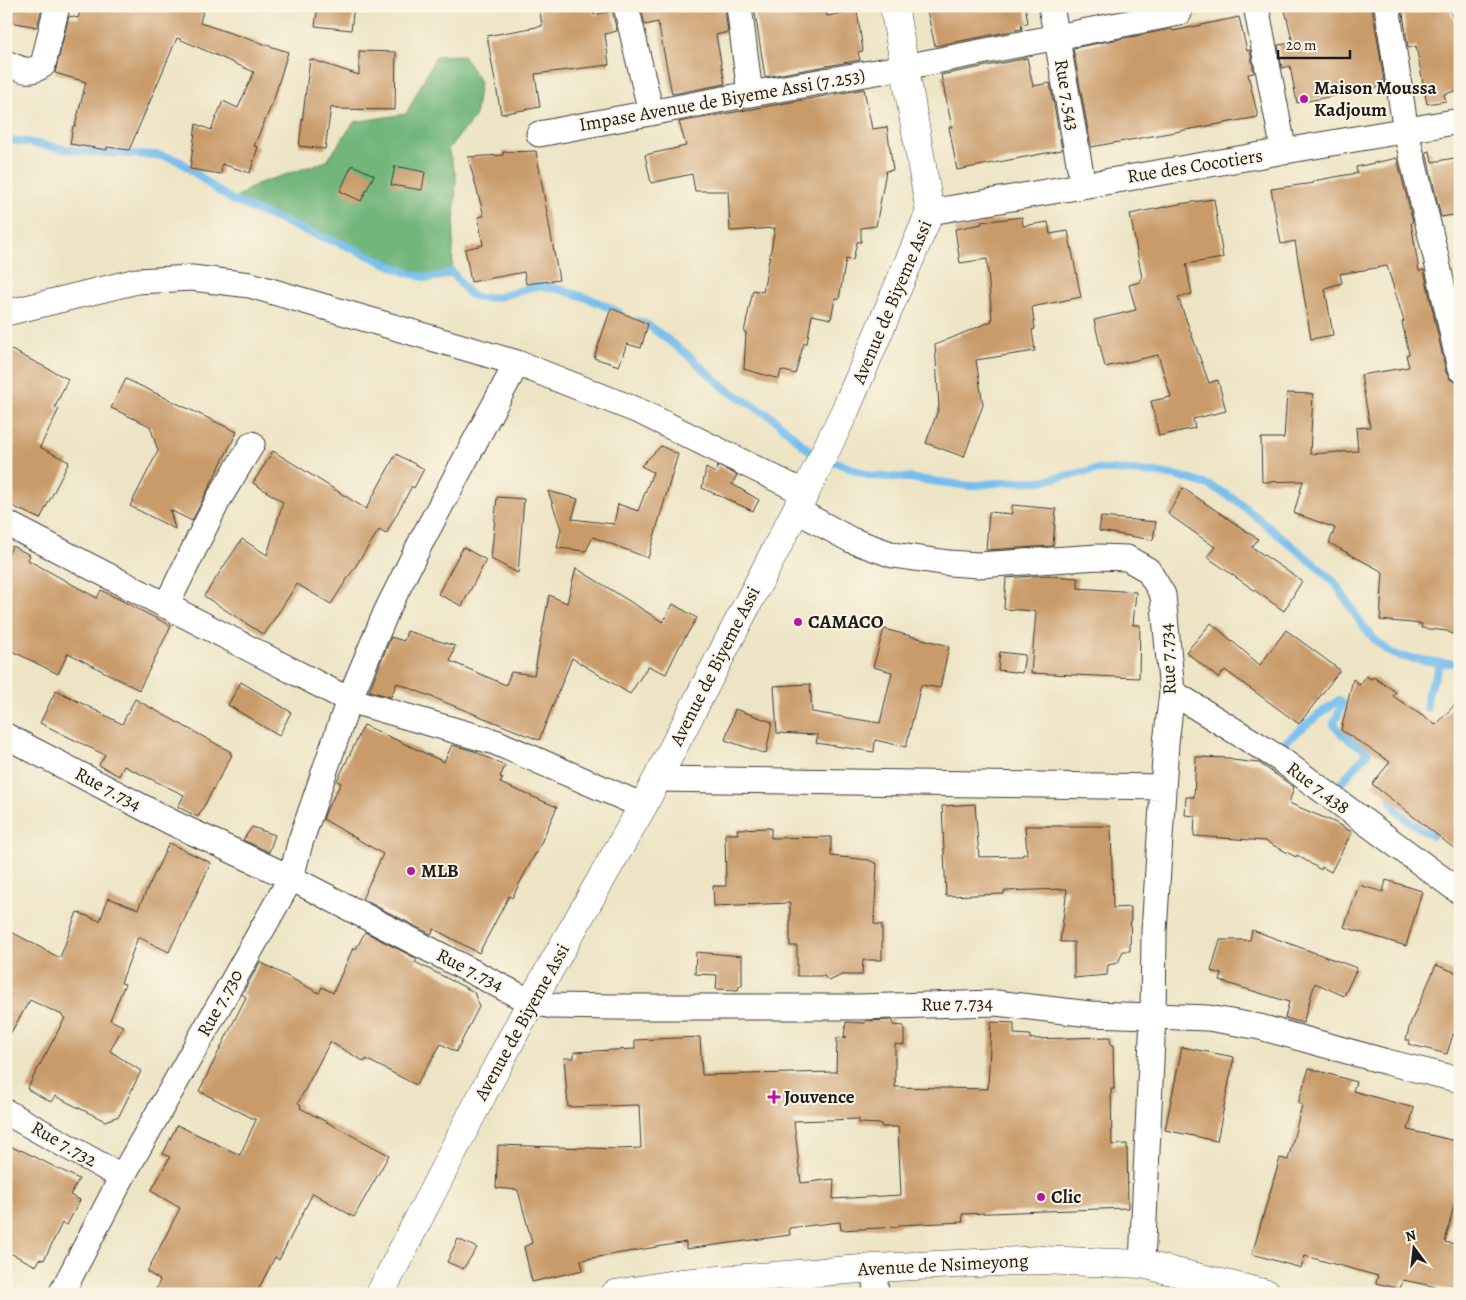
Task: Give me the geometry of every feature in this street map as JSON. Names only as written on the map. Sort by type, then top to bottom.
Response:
[{"type":"main road","name":"Avenue de Biyeme Assi","points":[[380,1294],[531,1002],[643,806],[801,502],[845,411],[930,212],[894,6]]},
{"type":"main road","name":"Avenue de Nsimeyong","points":[[615,1294],[681,1288],[875,1281],[1040,1260],[1142,1264],[1268,1294]]},
{"type":"street","points":[[6,63],[26,71],[34,70],[43,64],[57,6]]},
{"type":"street","points":[[626,6],[651,113]]},
{"type":"street","points":[[738,6],[750,94]]},
{"type":"street","name":"Rue 7.543","points":[[1051,6],[1083,185]]},
{"type":"street","points":[[1256,6],[1284,152]]},
{"type":"street","points":[[1387,6],[1406,132],[1460,369]]},
{"type":"street","name":"Impase Avenue de Biyeme Assi (7.253)","points":[[539,134],[905,67],[1178,10]]},
{"type":"street","name":"Rue des Cocotiers","points":[[930,212],[1406,132],[1460,121]]},
{"type":"street","name":"Rue 7.734","points":[[6,313],[138,281],[192,278],[250,285],[517,363],[641,412],[801,502],[851,540],[893,555],[978,565],[1098,557],[1127,558],[1148,570],[1163,595],[1172,692],[1166,743],[1154,932],[1153,1016],[1090,1014],[996,1002],[858,1007],[613,1007],[553,1006],[531,1002],[291,878],[173,823],[6,736]]},
{"type":"street","name":"Rue 7.730","points":[[61,1294],[122,1178],[291,878],[300,843],[349,700],[386,610],[425,533],[517,363]]},
{"type":"street","points":[[166,606],[218,500],[252,444]]},
{"type":"street","points":[[6,523],[349,700],[495,742],[643,806]]},
{"type":"street","name":"Rue 7.438","points":[[1172,692],[1280,759],[1460,892]]},
{"type":"street","points":[[657,779],[1163,788]]},
{"type":"street","points":[[1142,1264],[1153,1016],[1208,1018],[1260,1027],[1460,1080]]},
{"type":"street","name":"Rue 7.732","points":[[6,1112],[122,1178]]},
{"type":"green space","points":[[463,55],[480,82],[475,117],[448,149],[456,176],[452,272],[427,278],[408,273],[340,243],[318,236],[232,200],[257,184],[327,161],[354,122],[406,114],[436,56]]},
{"type":"building","points":[[6,6],[42,8],[37,27],[6,21]]},
{"type":"building","points":[[82,6],[204,6],[200,23],[288,52],[273,102],[254,146],[258,147],[250,173],[222,164],[221,174],[190,169],[196,124],[211,130],[223,101],[238,108],[254,72],[177,38],[129,150],[107,147],[107,150],[70,144],[73,126],[75,126],[86,82],[55,73],[69,16],[78,18]]},
{"type":"building","points":[[318,6],[354,6],[351,30],[315,26]]},
{"type":"building","points":[[539,6],[593,6],[594,15],[612,11],[617,31],[605,34],[609,65],[535,74],[540,107],[501,114],[487,36],[542,26]]},
{"type":"building","points":[[641,6],[720,6],[721,10],[725,9],[728,32],[716,35],[725,84],[672,94],[658,22],[645,25]]},
{"type":"building","points":[[754,6],[825,6],[827,16],[857,11],[863,51],[858,52],[860,60],[765,77]]},
{"type":"building","points":[[926,6],[1025,6],[1028,23],[1021,25],[1022,29],[935,46]]},
{"type":"building","points":[[1284,6],[1372,6],[1385,86],[1297,103],[1290,66],[1282,68],[1278,45],[1293,43]]},
{"type":"building","points":[[1402,6],[1448,6],[1460,35],[1460,90],[1444,94],[1446,101],[1427,104],[1416,46],[1408,48]]},
{"type":"building","points":[[1239,17],[1247,51],[1250,50],[1254,73],[1248,74],[1258,117],[1091,147],[1073,48],[1172,29],[1173,31]]},
{"type":"building","points":[[359,51],[396,52],[395,110],[337,109],[331,107],[325,149],[299,146],[310,59],[359,75]]},
{"type":"building","points":[[1027,58],[1033,86],[1050,83],[1062,150],[957,170],[949,127],[952,127],[941,75]]},
{"type":"building","points":[[864,89],[872,129],[887,127],[893,170],[886,171],[876,226],[861,228],[861,242],[857,242],[853,260],[846,259],[839,299],[835,298],[831,319],[812,315],[807,343],[804,343],[795,374],[781,370],[779,379],[744,369],[746,332],[744,332],[753,290],[763,292],[775,228],[730,231],[728,191],[695,191],[692,174],[651,183],[645,155],[686,146],[679,122]]},
{"type":"building","points":[[536,151],[559,280],[526,284],[524,272],[471,282],[465,249],[483,245],[478,217],[484,216],[468,157],[503,155],[503,152]]},
{"type":"building","points":[[1430,151],[1432,162],[1460,157],[1460,214],[1441,217],[1426,152]]},
{"type":"building","points":[[1397,158],[1413,222],[1411,223],[1419,271],[1424,270],[1446,372],[1450,379],[1460,383],[1460,469],[1456,470],[1460,491],[1460,638],[1447,631],[1421,628],[1422,624],[1380,620],[1383,572],[1329,543],[1335,528],[1294,513],[1303,481],[1262,482],[1261,438],[1284,438],[1287,393],[1313,394],[1310,454],[1358,451],[1356,428],[1370,427],[1361,375],[1409,367],[1406,355],[1409,354],[1402,322],[1404,321],[1387,266],[1340,274],[1342,283],[1325,288],[1333,335],[1311,339],[1295,241],[1281,244],[1271,189],[1314,183],[1313,181],[1357,173],[1356,167]]},
{"type":"building","points":[[352,165],[374,175],[361,201],[340,191]]},
{"type":"building","points":[[395,166],[425,172],[422,190],[391,185]]},
{"type":"building","points":[[1214,199],[1223,258],[1186,264],[1192,294],[1178,297],[1209,383],[1218,380],[1226,411],[1193,419],[1195,428],[1159,436],[1151,401],[1171,397],[1158,355],[1105,367],[1094,320],[1136,310],[1129,285],[1140,282],[1142,278],[1130,214]]},
{"type":"building","points":[[1022,217],[1023,226],[1048,222],[1050,234],[1068,231],[1081,297],[1032,307],[1035,329],[1032,330],[1035,351],[976,360],[983,405],[964,457],[926,443],[939,407],[935,345],[992,321],[987,259],[960,263],[955,229],[982,224],[981,222]]},
{"type":"building","points":[[611,308],[648,324],[641,348],[627,344],[619,366],[594,358]]},
{"type":"building","points":[[6,347],[68,379],[55,407],[59,409],[40,447],[69,462],[40,519],[6,503]]},
{"type":"building","points":[[126,379],[237,432],[192,521],[170,510],[175,529],[130,506],[158,451],[150,426],[111,408]]},
{"type":"building","points":[[661,446],[678,454],[648,558],[593,537],[586,551],[557,548],[561,529],[548,491],[578,499],[572,519],[614,524],[618,504],[638,511],[653,472],[641,466]]},
{"type":"building","points":[[273,451],[366,509],[396,454],[424,469],[414,488],[412,486],[386,534],[379,530],[331,604],[297,584],[264,635],[204,596],[242,539],[267,555],[283,502],[253,483]]},
{"type":"building","points":[[718,466],[737,475],[732,484],[759,500],[753,511],[702,488],[706,468],[715,473]]},
{"type":"building","points":[[1183,488],[1258,539],[1252,547],[1302,581],[1284,611],[1207,557],[1215,547],[1168,514]]},
{"type":"building","points":[[497,497],[524,499],[518,573],[491,559]]},
{"type":"building","points":[[1012,505],[1056,509],[1053,546],[986,550],[989,512],[1012,514]]},
{"type":"building","points":[[1101,517],[1156,522],[1153,540],[1099,531]]},
{"type":"building","points":[[12,546],[30,555],[28,560],[97,598],[101,590],[171,626],[139,690],[68,653],[58,674],[6,648],[6,560]]},
{"type":"building","points":[[463,547],[486,560],[462,606],[438,594]]},
{"type":"building","points":[[576,568],[663,622],[673,604],[697,618],[678,649],[666,674],[648,666],[630,694],[572,658],[539,740],[397,683],[391,697],[369,691],[391,637],[404,641],[407,631],[455,646],[450,661],[506,685],[511,672],[534,675],[549,595],[567,603]]},
{"type":"building","points":[[1050,575],[1078,578],[1078,588],[1136,592],[1133,625],[1140,625],[1139,678],[1031,673],[1036,611],[1004,609],[1006,578]]},
{"type":"building","points":[[1211,623],[1260,665],[1286,630],[1340,670],[1299,724],[1225,670],[1218,678],[1186,652]]},
{"type":"building","points":[[884,629],[949,646],[940,688],[921,685],[906,747],[875,740],[874,752],[816,743],[818,735],[777,733],[774,686],[810,684],[812,712],[880,723],[892,672],[873,667]]},
{"type":"building","points":[[1000,652],[1025,655],[1022,673],[998,670]]},
{"type":"building","points":[[1366,676],[1371,679],[1373,677],[1396,692],[1393,696],[1436,725],[1460,699],[1460,853],[1372,784],[1390,762],[1341,730],[1353,679],[1360,685]]},
{"type":"building","points":[[241,682],[291,712],[279,736],[228,705]]},
{"type":"building","points":[[56,690],[122,724],[135,699],[231,752],[230,754],[232,755],[198,817],[178,807],[184,795],[124,766],[119,776],[99,765],[105,755],[40,723]]},
{"type":"building","points":[[735,709],[772,722],[766,754],[725,740]]},
{"type":"building","points":[[364,725],[444,762],[452,745],[474,751],[505,766],[500,777],[503,778],[500,783],[557,807],[536,854],[512,898],[509,896],[479,953],[434,929],[431,934],[362,899],[383,854],[323,819],[341,783],[337,781]]},
{"type":"building","points":[[1196,757],[1231,758],[1232,760],[1259,763],[1294,787],[1289,803],[1334,822],[1352,832],[1331,872],[1322,867],[1321,870],[1297,855],[1296,857],[1265,841],[1194,836],[1195,816],[1185,815],[1186,797],[1194,797]]},
{"type":"building","points":[[975,804],[979,857],[1023,856],[1023,854],[1027,854],[1025,826],[1111,826],[1113,908],[1131,907],[1130,951],[1123,951],[1118,963],[1108,965],[1107,975],[1074,978],[1074,942],[1060,942],[1067,889],[1004,891],[1004,894],[946,896],[942,806]]},
{"type":"building","points":[[252,827],[275,835],[269,852],[243,840]]},
{"type":"building","points":[[771,828],[771,838],[831,837],[831,856],[869,860],[877,864],[874,924],[882,925],[882,960],[863,960],[862,975],[842,975],[829,981],[824,976],[797,976],[797,946],[790,946],[790,903],[714,906],[713,886],[726,886],[725,834],[738,834],[737,829]]},
{"type":"building","points":[[169,843],[211,863],[169,952],[138,937],[121,983],[125,984],[110,1020],[123,1026],[110,1051],[141,1071],[119,1116],[105,1121],[55,1096],[51,1102],[27,1089],[65,1018],[30,1000],[6,1041],[6,929],[60,958],[77,912],[100,921],[108,898],[138,909]]},
{"type":"building","points":[[1386,880],[1422,891],[1406,946],[1344,927],[1359,885],[1383,892]]},
{"type":"building","points":[[1252,930],[1357,968],[1344,996],[1315,983],[1303,1023],[1285,1018],[1289,1002],[1220,981],[1222,974],[1211,971],[1220,940],[1250,940]]},
{"type":"building","points":[[365,932],[417,959],[415,962],[474,992],[479,1007],[456,1052],[441,1044],[416,1085],[366,1059],[365,1062],[330,1042],[298,1103],[301,1105],[300,1108],[389,1155],[354,1217],[313,1193],[279,1260],[275,1257],[256,1294],[154,1294],[160,1280],[147,1272],[180,1208],[151,1191],[170,1157],[163,1154],[177,1125],[240,1155],[256,1120],[199,1091],[246,997],[242,994],[260,962],[319,993],[322,987],[333,993],[353,948],[356,949]]},
{"type":"building","points":[[696,952],[742,956],[742,986],[739,986],[738,990],[716,989],[717,975],[695,974]]},
{"type":"building","points":[[1436,965],[1460,974],[1460,1043],[1453,1034],[1447,1054],[1408,1044],[1410,1040],[1406,1040],[1410,1024]]},
{"type":"building","points":[[893,1020],[893,1025],[904,1026],[904,1045],[895,1044],[895,1087],[988,1089],[991,1022],[1014,1023],[1014,1034],[1030,1035],[1030,1039],[1110,1037],[1111,1045],[1113,1045],[1114,1089],[1111,1089],[1112,1145],[1127,1144],[1128,1208],[962,1214],[963,1222],[899,1225],[899,1227],[841,1230],[840,1222],[789,1228],[790,1235],[686,1249],[686,1242],[581,1260],[583,1270],[532,1282],[524,1247],[532,1243],[518,1190],[496,1188],[498,1145],[641,1148],[639,1105],[568,1107],[564,1058],[574,1058],[574,1052],[635,1049],[635,1040],[700,1037],[702,1075],[836,1072],[837,1038],[847,1037],[844,1037],[846,1022],[865,1023],[865,1021]],"holes":[[[859,1119],[859,1123],[881,1124],[882,1127],[898,1127],[901,1195],[833,1199],[834,1179],[801,1183],[794,1121]]]},
{"type":"building","points":[[1182,1047],[1234,1057],[1217,1141],[1165,1130]]},
{"type":"building","points":[[1309,1068],[1356,1082],[1353,1091],[1414,1108],[1408,1130],[1460,1142],[1460,1181],[1445,1242],[1460,1245],[1460,1292],[1403,1280],[1400,1289],[1376,1283],[1378,1276],[1305,1256],[1301,1268],[1252,1254],[1280,1158],[1288,1160],[1302,1105],[1298,1103]]},
{"type":"building","points":[[6,1144],[79,1179],[70,1195],[80,1200],[67,1225],[62,1223],[44,1260],[40,1259],[36,1266],[6,1251]]},
{"type":"building","points":[[458,1239],[477,1248],[463,1269],[447,1262]]},
{"type":"waterway","points":[[6,140],[64,149],[157,155],[171,158],[181,162],[232,200],[318,236],[340,243],[408,273],[427,278],[452,272],[469,294],[480,298],[499,297],[535,286],[559,289],[590,299],[619,312]]},
{"type":"waterway","points":[[638,321],[648,325],[689,356],[726,389],[772,417],[811,452],[870,476],[909,478],[969,486],[1004,482],[1041,481],[1094,470],[1115,470],[1160,473],[1186,478],[1211,486],[1236,500],[1319,568],[1335,583],[1361,623],[1375,640],[1391,653],[1398,656],[1460,665]]},
{"type":"waterway","points":[[1427,708],[1428,693],[1441,663]]},
{"type":"waterway","points":[[1275,750],[1339,700],[1342,703],[1334,724],[1342,734],[1368,752],[1334,791]]},
{"type":"waterway","points":[[1399,793],[1390,798],[1397,810],[1432,836]]},
{"type":"place","name":"Maison Moussa Kadjoum","points":[[1304,99]]},
{"type":"place","name":"CAMACO","points":[[798,622]]},
{"type":"place","name":"MLB","points":[[411,871]]},
{"type":"place","name":"Jouvence","points":[[774,1097]]},
{"type":"place","name":"Clic","points":[[1041,1197]]}]
